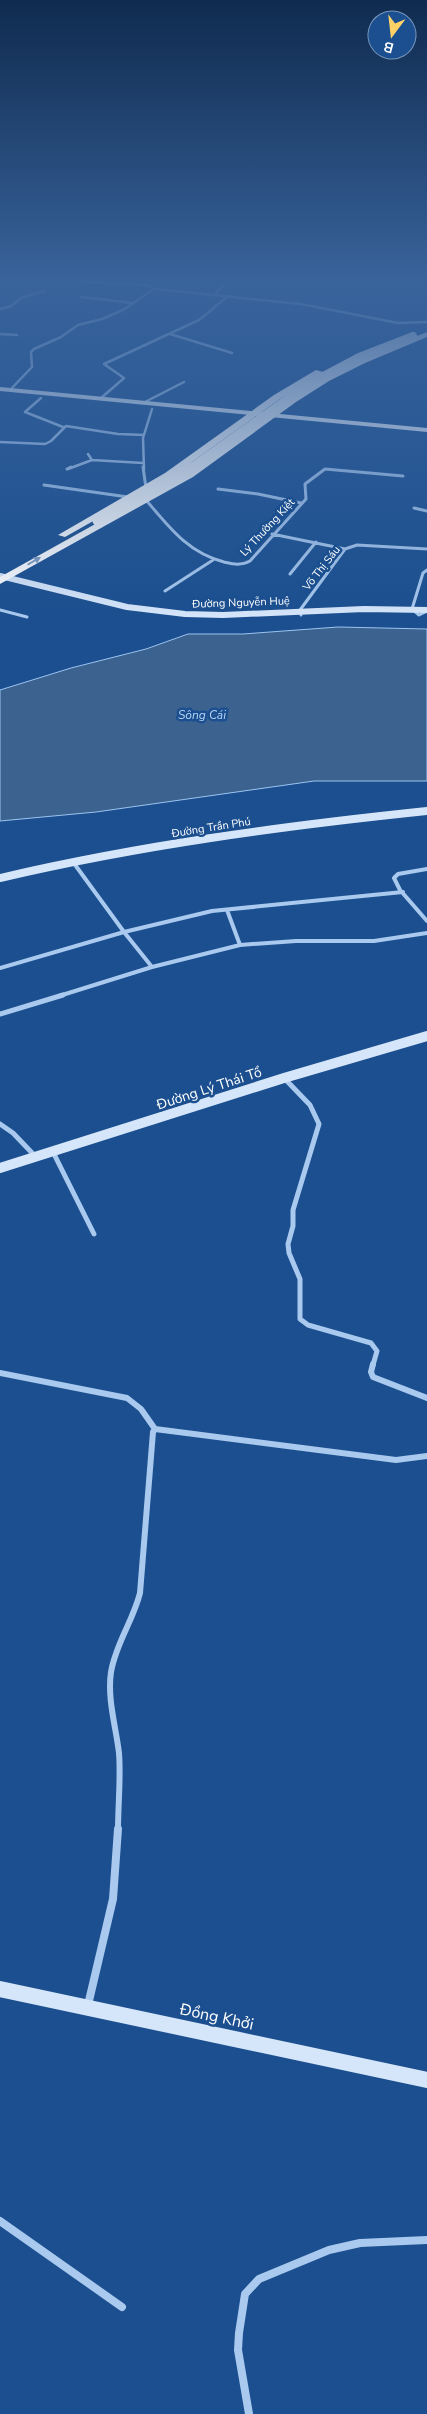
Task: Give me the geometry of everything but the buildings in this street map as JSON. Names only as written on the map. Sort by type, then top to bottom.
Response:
[{"type":"highway","points":[[1,577],[58,538],[186,463],[231,422],[251,416],[281,395]]},
{"type":"highway","points":[[69,541],[97,522],[183,473],[293,395]]},
{"type":"highway","points":[[1,577],[190,475],[301,395]]},
{"type":"highway","points":[[58,538],[97,522]]},
{"type":"main road","points":[[7,395],[152,409],[427,430]]},
{"type":"main road","points":[[57,395],[222,410],[251,416]]},
{"type":"main road","points":[[222,410],[264,406]]},
{"type":"main road","points":[[213,414],[231,422]]},
{"type":"main road","points":[[269,417],[427,434]]},
{"type":"main road","name":"Đường Nguyễn Huệ","points":[[1,577],[122,612],[149,616],[210,620],[301,612],[427,610]]},
{"type":"main road","name":"Đường Nguyễn Huệ","points":[[301,612],[427,615]]},
{"type":"main road","name":"Đường Trần Phú","points":[[0,878],[72,861],[286,826],[427,811]]},
{"type":"main road","name":"Đường Lý Thái Tổ","points":[[0,1168],[284,1078],[427,1036]]},
{"type":"main road","name":"Đồng Khởi","points":[[0,1989],[88,2006],[427,2080]]},
{"type":"street","points":[[100,399],[105,395]]},
{"type":"street","points":[[143,403],[159,395]]},
{"type":"street","points":[[41,398],[25,412],[64,427],[144,435]]},
{"type":"street","points":[[146,488],[143,464],[144,435],[145,422],[152,409]]},
{"type":"street","points":[[0,442],[40,445],[49,443],[64,427]]},
{"type":"street","points":[[88,454],[92,460]]},
{"type":"street","points":[[67,469],[92,460],[143,464]]},
{"type":"street","name":"Lý Thường Kiệt","points":[[213,560],[239,565],[250,561],[306,498],[302,491],[303,486],[326,468],[403,476]]},
{"type":"street","points":[[44,485],[128,497]]},
{"type":"street","points":[[218,489],[258,494],[301,503]]},
{"type":"street","points":[[146,500],[184,544],[194,552],[213,560]]},
{"type":"street","points":[[414,508],[427,512]]},
{"type":"street","points":[[272,534],[345,549]]},
{"type":"street","points":[[290,574],[316,542]]},
{"type":"street","name":"Võ Thị Sáu","points":[[301,612],[345,549],[357,545],[427,549]]},
{"type":"street","points":[[165,591],[213,560]]},
{"type":"street","points":[[427,570],[424,573],[412,609],[419,614],[427,610]]},
{"type":"street","points":[[0,610],[27,617]]},
{"type":"street","points":[[72,861],[152,967]]},
{"type":"street","points":[[427,869],[398,874],[394,878],[427,921]]},
{"type":"street","points":[[0,968],[124,932],[201,913],[403,892]]},
{"type":"street","points":[[227,910],[240,945]]},
{"type":"street","points":[[0,1014],[152,967],[240,945],[310,940],[374,942],[427,933]]},
{"type":"street","points":[[284,1078],[306,1100],[316,1115],[319,1124],[293,1210],[293,1226],[288,1244],[288,1253],[300,1279],[300,1319],[308,1326],[371,1343],[377,1351],[371,1372],[373,1377],[427,1398]]},
{"type":"street","points":[[0,1124],[19,1138],[36,1157]]},
{"type":"street","points":[[53,1152],[94,1234]]},
{"type":"street","points":[[0,1373],[126,1398],[141,1409],[155,1429],[372,1458],[406,1460],[427,1456]]},
{"type":"street","points":[[88,2006],[113,1899],[118,1854],[119,1755],[111,1698],[111,1674],[119,1642],[136,1608],[140,1593],[152,1468],[152,1435],[155,1429]]},
{"type":"street","points":[[0,2221],[122,2307]]},
{"type":"street","points":[[249,2414],[238,2350],[245,2294],[259,2279],[329,2250],[360,2243],[427,2240]]},
{"type":"water","name":"Sông Cái","points":[[338,627],[427,629],[427,781],[314,781],[96,812],[0,821],[0,690],[71,668],[146,649],[188,634],[243,634]]}]
